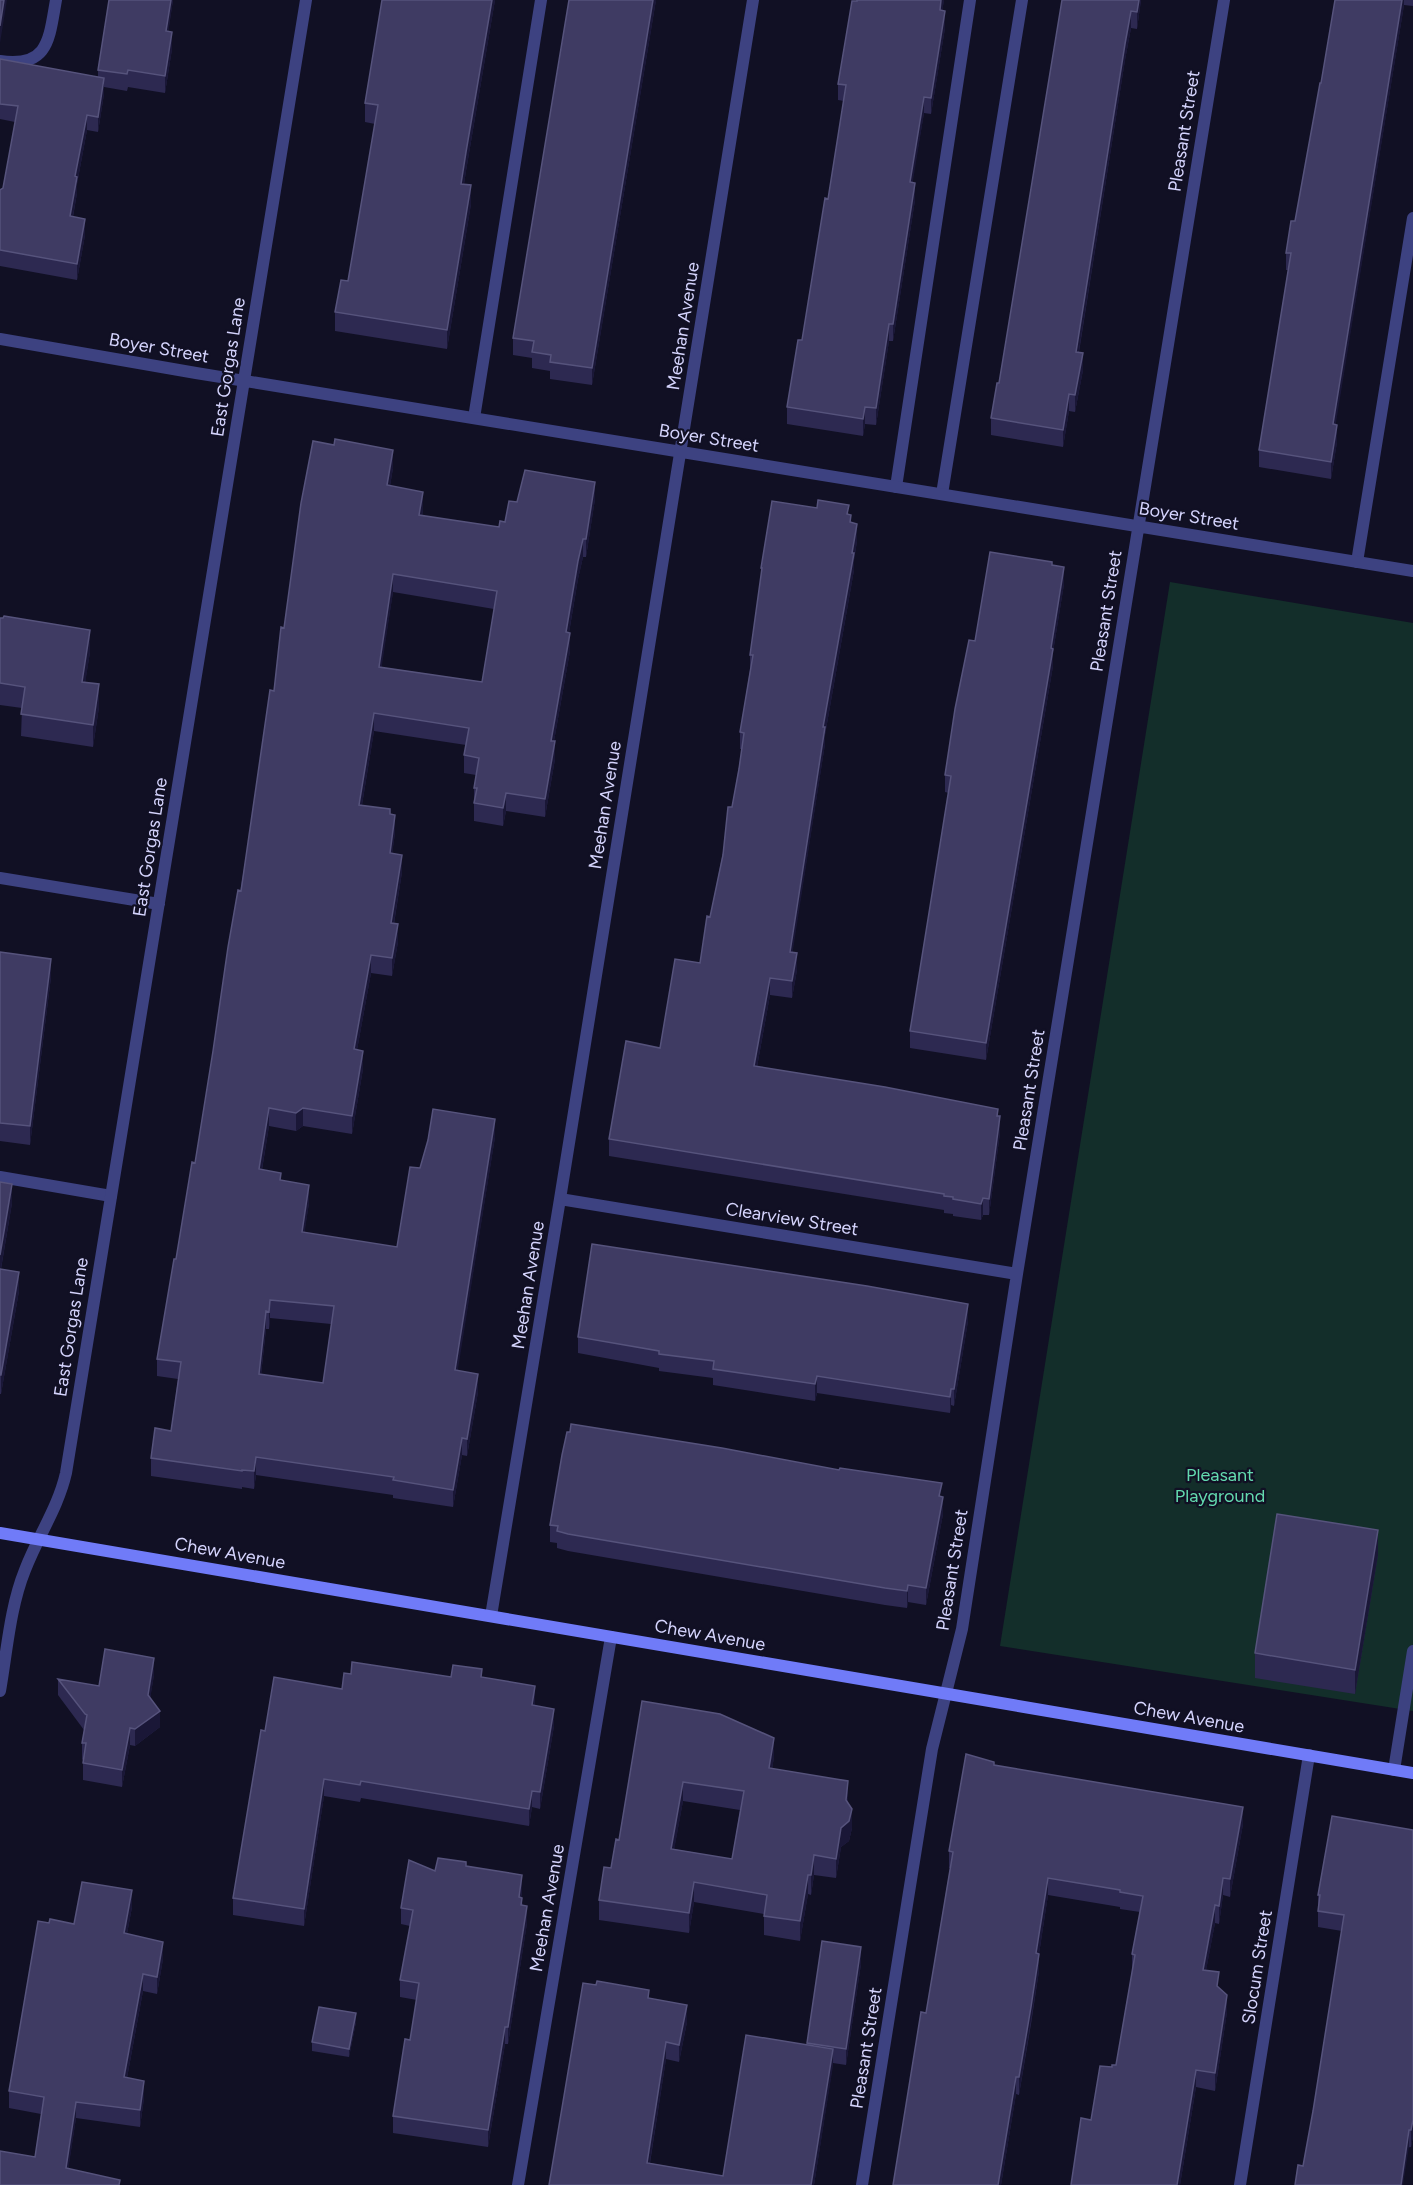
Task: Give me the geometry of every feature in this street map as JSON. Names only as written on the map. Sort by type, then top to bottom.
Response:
[{"type":"street","points":[[0,61],[26,61],[42,53],[49,39],[56,0]]},
{"type":"street","name":"East Gorgas Lane","points":[[0,1691],[16,1598],[25,1570],[57,1506],[64,1482],[306,0]]},
{"type":"street","points":[[474,418],[541,0]]},
{"type":"street","name":"Meehan Avenue","points":[[491,1616],[561,1199],[753,0]]},
{"type":"street","points":[[896,487],[970,0]]},
{"type":"street","points":[[942,494],[1022,0]]},
{"type":"street","name":"Pleasant Street","points":[[862,2185],[932,1749],[962,1629],[1017,1274],[1224,0]]},
{"type":"street","points":[[1357,562],[1413,218]]},
{"type":"street","name":"Boyer Street","points":[[0,339],[244,381],[1413,571]]},
{"type":"street","points":[[0,878],[159,904]]},
{"type":"street","points":[[0,1177],[111,1196]]},
{"type":"street","name":"Clearview Street","points":[[561,1199],[1017,1274]]},
{"type":"street","name":"Chew Avenue","points":[[0,1533],[1413,1773]]},
{"type":"street","name":"Meehan Avenue","points":[[518,2185],[611,1637]]},
{"type":"street","points":[[1394,1770],[1413,1651]]},
{"type":"street","name":"Slocum Street","points":[[1240,2185],[1309,1755]]},
{"type":"green space","name":"Pleasant Playground","points":[[1170,582],[1413,623],[1413,1711],[1000,1646]]},
{"type":"building","points":[[0,0],[4,0],[0,26]]},
{"type":"building","points":[[109,0],[171,0],[166,31],[172,32],[165,76],[128,70],[127,74],[98,70]]},
{"type":"building","points":[[382,0],[492,0],[461,184],[471,185],[447,330],[335,312],[341,280],[348,281],[378,105],[365,103]]},
{"type":"building","points":[[569,0],[653,0],[592,368],[550,362],[551,355],[532,352],[534,341],[513,338]]},
{"type":"building","points":[[941,0],[940,10],[945,11],[931,98],[924,97],[910,182],[915,183],[893,324],[889,324],[876,408],[865,407],[863,419],[787,407],[798,340],[802,340],[825,198],[828,199],[846,85],[838,84],[852,1]]},
{"type":"building","points":[[1062,0],[1139,0],[1137,12],[1131,11],[1125,44],[1076,352],[1083,353],[1075,395],[1069,394],[1063,430],[991,418],[997,383],[999,383]]},
{"type":"building","points":[[1335,0],[1402,0],[1333,424],[1337,425],[1331,462],[1259,450],[1291,253],[1286,253],[1291,221],[1295,221]]},
{"type":"building","points":[[0,59],[104,78],[98,117],[87,115],[75,176],[77,177],[70,216],[85,219],[77,264],[0,250],[0,190],[3,188],[18,106],[0,104]]},
{"type":"building","points":[[335,439],[393,450],[387,485],[423,492],[419,515],[499,527],[500,521],[505,522],[509,501],[517,502],[525,470],[595,482],[586,539],[583,539],[578,561],[566,632],[570,633],[551,741],[555,741],[545,799],[506,793],[503,808],[474,803],[479,758],[464,755],[469,728],[374,713],[359,805],[390,809],[390,814],[395,815],[390,853],[402,855],[391,923],[398,924],[392,958],[371,955],[354,1049],[363,1051],[352,1116],[303,1108],[296,1113],[269,1108],[259,1169],[281,1173],[280,1180],[309,1185],[302,1232],[397,1247],[410,1167],[420,1168],[433,1109],[495,1119],[455,1370],[478,1374],[467,1439],[462,1438],[453,1490],[393,1480],[394,1477],[256,1457],[254,1471],[151,1458],[155,1428],[171,1431],[181,1362],[157,1359],[192,1162],[195,1163],[238,890],[241,891],[270,690],[274,691],[281,627],[284,628],[301,503],[313,441],[334,445]],"holes":[[[393,574],[497,591],[482,682],[379,667]],[[270,1300],[334,1306],[323,1383],[259,1374],[266,1311],[269,1312]]]},
{"type":"building","points":[[818,500],[849,505],[847,514],[851,515],[850,522],[857,524],[852,553],[854,553],[823,727],[825,727],[790,952],[797,953],[792,981],[770,978],[754,1066],[885,1087],[998,1109],[997,1116],[1000,1116],[989,1199],[983,1198],[981,1204],[953,1199],[944,1194],[609,1139],[626,1041],[660,1048],[675,959],[700,963],[707,916],[710,917],[723,855],[728,807],[732,807],[739,769],[744,733],[740,732],[753,655],[750,655],[772,501],[817,508]]},
{"type":"building","points":[[990,552],[1052,562],[1052,565],[1064,567],[1051,648],[1053,649],[986,1043],[910,1031],[951,776],[945,775],[955,709],[969,640],[975,641]]},
{"type":"building","points":[[4,616],[90,630],[82,682],[99,684],[93,725],[21,714],[25,687],[0,683],[0,618]]},
{"type":"building","points":[[0,952],[51,959],[30,1126],[0,1123]]},
{"type":"building","points":[[0,1182],[12,1184],[0,1255]]},
{"type":"building","points":[[592,1244],[867,1286],[968,1304],[954,1389],[951,1389],[950,1397],[817,1376],[815,1384],[713,1369],[714,1361],[659,1354],[659,1351],[578,1337]]},
{"type":"building","points":[[0,1269],[19,1272],[1,1375],[0,1375]]},
{"type":"building","points":[[571,1424],[722,1448],[839,1470],[840,1468],[942,1483],[939,1496],[943,1497],[926,1588],[908,1585],[907,1591],[885,1588],[557,1531],[558,1526],[550,1525],[562,1455]]},
{"type":"building","points":[[1277,1514],[1378,1530],[1355,1670],[1255,1653]]},
{"type":"building","points":[[105,1649],[154,1658],[148,1695],[160,1711],[135,1729],[130,1728],[122,1770],[83,1763],[86,1743],[82,1743],[87,1715],[58,1679],[99,1686]]},
{"type":"building","points":[[352,1662],[451,1677],[453,1665],[482,1669],[481,1677],[535,1686],[532,1705],[554,1709],[540,1792],[532,1791],[529,1809],[361,1781],[360,1785],[324,1779],[304,1909],[233,1898],[261,1730],[265,1731],[274,1677],[342,1689],[344,1673],[351,1674]]},
{"type":"building","points":[[642,1701],[720,1714],[774,1738],[769,1768],[848,1781],[846,1800],[852,1809],[849,1821],[841,1828],[836,1859],[814,1855],[800,1921],[764,1916],[767,1895],[694,1882],[689,1913],[599,1900],[604,1867],[611,1868],[616,1839],[619,1840]],"holes":[[[683,1782],[744,1791],[732,1859],[671,1849]]]},
{"type":"building","points":[[966,1754],[994,1762],[994,1765],[1243,1807],[1230,1879],[1223,1878],[1219,1906],[1215,1905],[1203,1970],[1219,1972],[1217,1986],[1227,1995],[1215,2073],[1196,2070],[1177,2185],[1071,2185],[1081,2118],[1091,2120],[1100,2066],[1116,2065],[1143,1896],[1048,1878],[1036,1953],[1039,1954],[1031,2007],[1019,2077],[1016,2077],[998,2185],[893,2185],[921,2012],[926,2013],[953,1852],[949,1851]]},
{"type":"building","points":[[1332,1816],[1413,1830],[1413,2120],[1411,2130],[1409,2130],[1401,2185],[1295,2185],[1298,2165],[1303,2166],[1313,2111],[1344,1915],[1318,1911],[1320,1895],[1318,1895]]},
{"type":"building","points":[[438,1858],[466,1862],[466,1866],[522,1875],[519,1897],[522,1898],[521,1905],[527,1906],[508,2027],[505,2027],[488,2130],[393,2116],[405,2039],[410,2040],[419,1983],[400,1980],[413,1910],[401,1908],[409,1860],[435,1871]]},
{"type":"building","points":[[82,1882],[132,1890],[124,1933],[163,1942],[157,1977],[143,1974],[124,2077],[144,2081],[140,2110],[76,2102],[66,2168],[120,2180],[119,2185],[0,2185],[0,2151],[35,2157],[44,2097],[9,2091],[38,1921],[49,1923],[50,1919],[74,1924]]},
{"type":"building","points":[[822,1941],[861,1947],[846,2049],[807,2043]]},
{"type":"building","points":[[597,1981],[649,1990],[648,1998],[687,2005],[679,2045],[666,2042],[647,2163],[723,2176],[746,2035],[833,2049],[811,2185],[549,2185],[583,1983],[596,1985]]},
{"type":"building","points":[[319,2007],[356,2013],[349,2049],[312,2042]]}]
